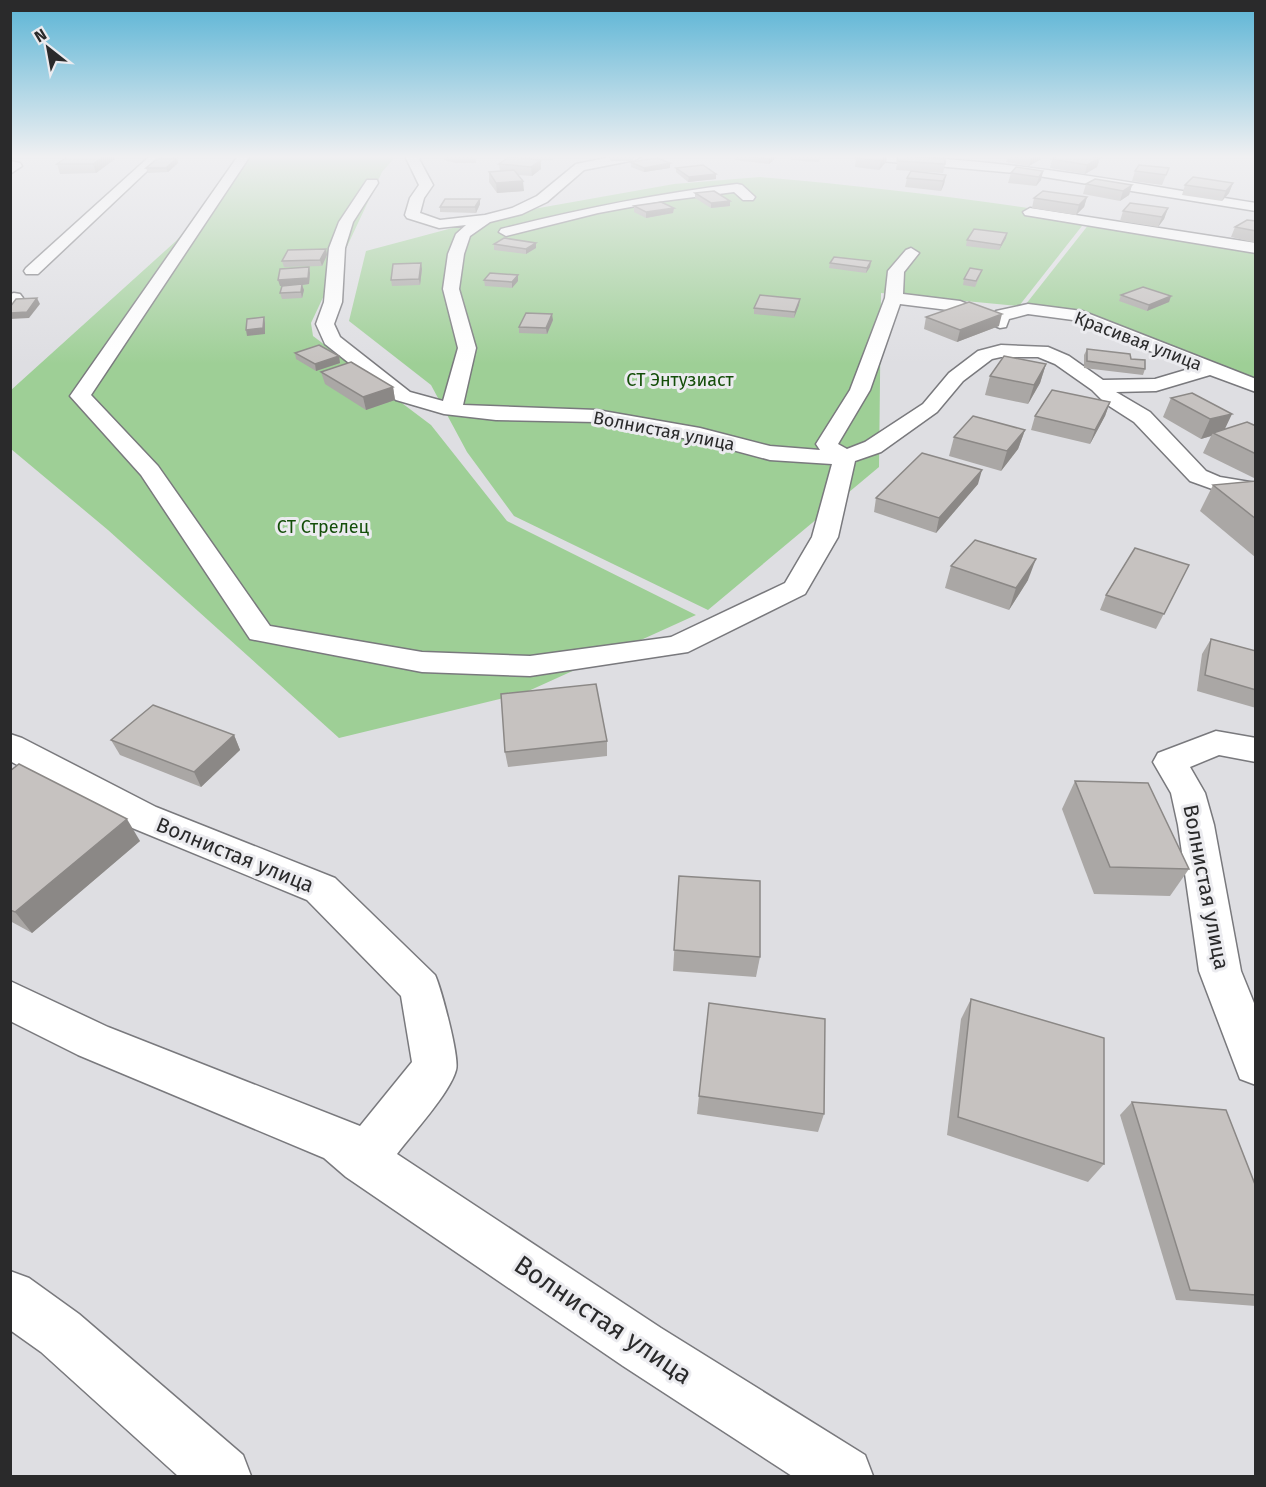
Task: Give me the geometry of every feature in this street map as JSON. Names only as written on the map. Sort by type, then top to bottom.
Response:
[{"type":"street","points":[[32,271],[82,225]]},
{"type":"street","points":[[197,225],[80,396],[150,471],[260,633],[423,662],[530,666],[678,645],[795,588],[825,537],[845,457],[830,449],[827,444],[860,390],[894,298],[896,271],[911,253]]},
{"type":"street","name":"Волнистая улица","points":[[345,225],[337,248],[333,302],[325,324],[332,340],[403,396],[451,410],[496,414],[597,416],[700,435],[770,453],[807,457],[845,457],[873,447],[930,408],[956,377],[985,355],[1010,351],[1041,351]]},
{"type":"street","points":[[451,410],[467,348],[451,289],[456,254],[463,234],[476,225]]},
{"type":"street","points":[[485,225],[486,230],[505,232],[532,225]]},
{"type":"street","points":[[1114,225],[1256,248]]},
{"type":"street","name":"Волнистая улица","points":[[894,298],[960,306],[999,321],[1015,338],[1062,360],[1113,400],[1143,417],[1198,477],[1215,483],[1245,486],[1256,490]]},
{"type":"street","name":"Красивая улица","points":[[999,321],[1002,315],[1028,309],[1076,315],[1256,386]]},
{"type":"street","name":"Красивая улица","points":[[1098,386],[1156,385],[1210,368]]},
{"type":"street","name":"Волнистая улица","points":[[1256,750],[1216,743],[1170,762],[1188,793],[1196,825],[1220,971],[1256,1064]]},
{"type":"street","name":"Волнистая улица","points":[[10,746],[143,817],[321,889],[420,988],[435,1068],[363,1160]]},
{"type":"street","name":"Волнистая улица","points":[[10,1000],[93,1041],[341,1141],[363,1160],[642,1347],[844,1476]]},
{"type":"street","points":[[10,1297],[60,1333],[222,1476]]},
{"type":"green space","name":"СТ Стрелец","points":[[190,225],[357,225],[311,323],[313,336],[431,425],[507,521],[696,615],[524,693],[339,738],[108,530],[11,449],[10,391],[176,241]]},
{"type":"green space","name":"СТ Энтузиаст","points":[[462,225],[1082,225],[1019,306],[881,293],[879,467],[708,610],[514,516],[467,452],[431,385],[349,321],[366,251]]},
{"type":"green space","points":[[1088,225],[1125,225],[1255,251],[1255,380],[1026,304]]},
{"type":"building","points":[[1256,225],[1256,231],[1235,227]]},
{"type":"building","points":[[974,229],[1007,233],[1001,245],[967,240]]},
{"type":"building","points":[[504,238],[536,243],[526,249],[494,244]]},
{"type":"building","points":[[326,249],[320,260],[282,261],[288,250]]},
{"type":"building","points":[[834,257],[871,261],[867,268],[830,263]]},
{"type":"building","points":[[421,263],[419,279],[391,280],[393,264]]},
{"type":"building","points":[[309,267],[308,278],[278,280],[280,269]]},
{"type":"building","points":[[970,268],[982,270],[976,281],[964,279]]},
{"type":"building","points":[[490,273],[518,275],[512,282],[484,280]]},
{"type":"building","points":[[302,284],[301,292],[280,293],[282,286]]},
{"type":"building","points":[[1143,287],[1171,296],[1149,305],[1121,295]]},
{"type":"building","points":[[760,295],[800,299],[795,312],[754,308]]},
{"type":"building","points":[[37,298],[27,312],[10,313],[10,307],[16,299]]},
{"type":"building","points":[[969,302],[1002,314],[960,330],[926,317]]},
{"type":"building","points":[[526,313],[552,314],[546,328],[519,327]]},
{"type":"building","points":[[264,317],[263,328],[246,330],[247,319]]},
{"type":"building","points":[[319,345],[339,356],[315,364],[295,353]]},
{"type":"building","points":[[1087,349],[1130,354],[1131,359],[1145,360],[1145,369],[1087,361]]},
{"type":"building","points":[[1004,356],[1046,364],[1034,385],[990,376]]},
{"type":"building","points":[[351,362],[393,387],[363,397],[321,372]]},
{"type":"building","points":[[1052,390],[1110,402],[1095,430],[1035,416]]},
{"type":"building","points":[[1192,393],[1232,414],[1210,419],[1171,398]]},
{"type":"building","points":[[973,416],[1025,430],[1007,451],[954,437]]},
{"type":"building","points":[[1247,422],[1256,426],[1256,454],[1213,433]]},
{"type":"building","points":[[922,453],[982,470],[939,518],[876,498]]},
{"type":"building","points":[[1256,481],[1256,519],[1213,485]]},
{"type":"building","points":[[975,540],[1036,559],[1016,588],[951,566]]},
{"type":"building","points":[[1135,548],[1189,565],[1164,614],[1106,595]]},
{"type":"building","points":[[1211,639],[1256,651],[1256,690],[1205,675]]},
{"type":"building","points":[[596,684],[607,741],[505,752],[501,694]]},
{"type":"building","points":[[153,705],[234,735],[194,772],[111,740]]},
{"type":"building","points":[[19,764],[127,819],[15,912],[10,910],[10,771]]},
{"type":"building","points":[[1075,781],[1148,783],[1189,869],[1110,867]]},
{"type":"building","points":[[679,876],[760,881],[760,957],[674,950]]},
{"type":"building","points":[[971,999],[1104,1038],[1104,1164],[958,1117]]},
{"type":"building","points":[[709,1003],[825,1019],[824,1114],[699,1096]]},
{"type":"building","points":[[1132,1102],[1226,1110],[1256,1187],[1256,1295],[1190,1290]]}]
